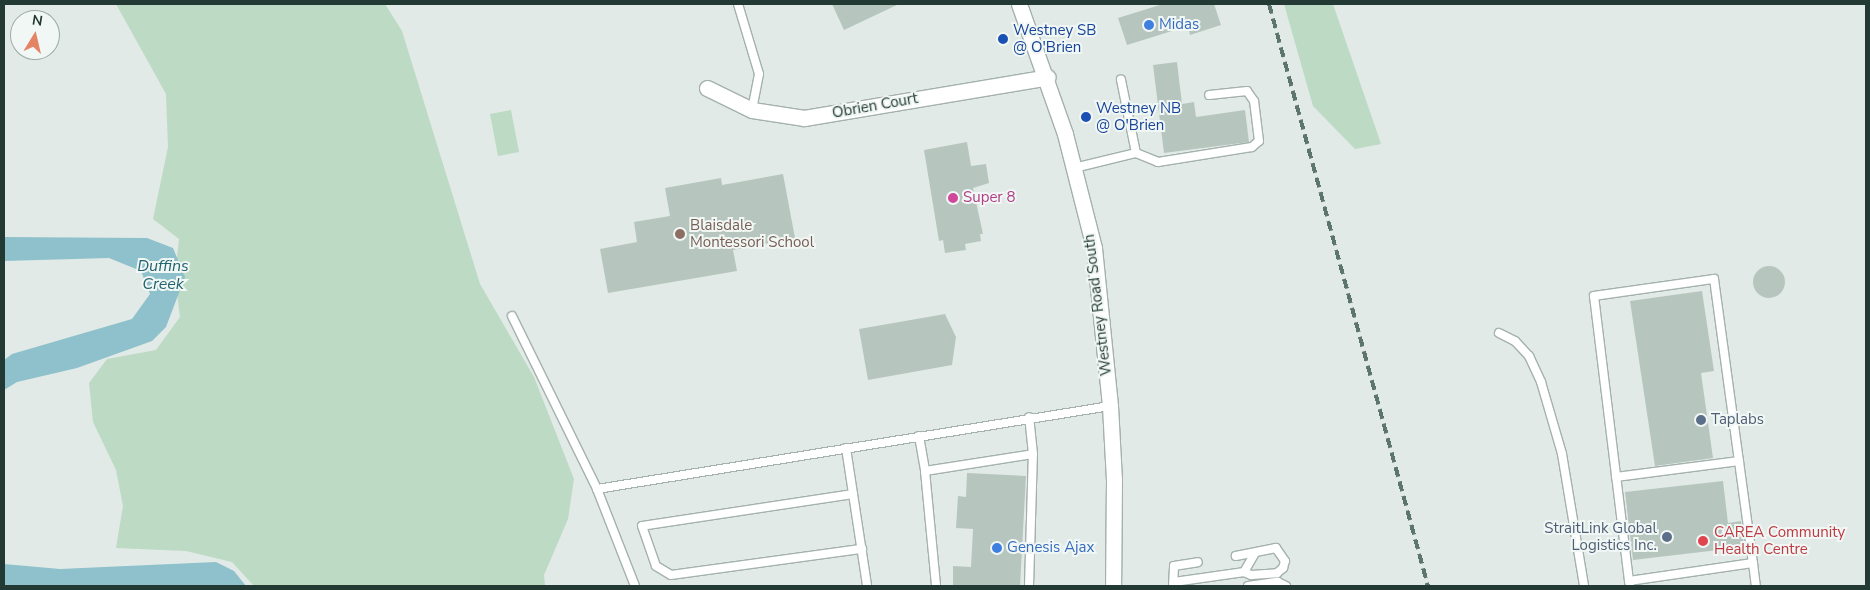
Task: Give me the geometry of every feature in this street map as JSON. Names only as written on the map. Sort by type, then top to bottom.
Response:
[{"type":"main road","name":"Westney Road South","points":[[1019,4],[1048,77],[1094,248],[1110,406],[1114,480],[1113,586]]},
{"type":"main road","name":"Obrien Court","points":[[707,88],[752,110],[804,118],[1048,77]]},
{"type":"lane","points":[[738,4],[758,70],[752,110]]},
{"type":"lane","points":[[1121,80],[1136,153]]},
{"type":"lane","points":[[1074,168],[1136,153],[1158,162],[1252,147],[1259,141],[1254,101],[1247,91],[1209,95]]},
{"type":"lane","points":[[1753,563],[1629,584],[1594,296],[1714,279],[1753,563],[1756,586]]},
{"type":"lane","points":[[512,316],[597,489],[635,586]]},
{"type":"lane","points":[[1499,333],[1515,341],[1529,356],[1541,382],[1562,454],[1584,586]]},
{"type":"lane","points":[[597,489],[1029,417],[1110,406]]},
{"type":"lane","points":[[1029,417],[1034,454],[1029,586]]},
{"type":"lane","points":[[919,436],[925,472],[936,586]]},
{"type":"lane","points":[[846,448],[867,586]]},
{"type":"lane","points":[[925,472],[1034,454]]},
{"type":"lane","points":[[1616,477],[1739,461]]},
{"type":"lane","points":[[853,494],[642,526],[656,566],[671,575],[862,549]]},
{"type":"lane","points":[[1198,562],[1174,566],[1174,584],[1244,572],[1251,575],[1277,573],[1283,568],[1282,553],[1276,548],[1266,548],[1255,553],[1236,556]]},
{"type":"lane","points":[[1244,572],[1255,553]]},
{"type":"lane","points":[[1248,586],[1278,582],[1286,586]]},
{"type":"green space","points":[[116,4],[385,4],[402,31],[480,284],[534,377],[574,479],[568,519],[544,575],[545,586],[254,586],[232,562],[186,551],[116,548],[123,506],[116,470],[93,422],[89,383],[107,359],[156,350],[180,317],[175,276],[179,239],[153,219],[168,147],[166,94]]},
{"type":"green space","points":[[1284,4],[1333,4],[1381,144],[1355,149],[1313,106]]},
{"type":"green space","points":[[511,110],[519,152],[498,156],[490,114]]},
{"type":"water","name":"Duffins Creek","points":[[4,237],[147,238],[173,248],[185,277],[166,327],[152,341],[77,368],[17,382],[4,390],[4,360],[12,354],[132,319],[150,294],[141,271],[109,258],[4,261]]},
{"type":"water","points":[[216,562],[234,571],[246,586],[4,586],[4,564],[60,569]]},
{"type":"building","points":[[832,4],[899,4],[844,30]]},
{"type":"building","points":[[1163,4],[1214,4],[1221,25],[1190,35],[1188,26],[1127,45],[1118,18]]},
{"type":"building","points":[[1177,62],[1182,104],[1194,102],[1196,117],[1245,110],[1249,142],[1164,153],[1153,65]]},
{"type":"building","name":"Super 8","points":[[967,142],[971,166],[986,164],[989,183],[973,188],[983,234],[980,234],[981,241],[965,244],[966,250],[945,253],[943,240],[939,241],[924,150]]},
{"type":"building","points":[[783,174],[795,238],[733,250],[737,271],[608,293],[600,249],[637,242],[634,222],[670,216],[665,188],[721,178],[722,185]]},
{"type":"building","points":[[1769,266],[1780,271],[1785,282],[1780,293],[1769,298],[1758,293],[1753,282],[1758,271]]},
{"type":"building","points":[[1702,291],[1714,371],[1701,373],[1713,458],[1655,466],[1630,301]]},
{"type":"building","points":[[945,314],[956,337],[952,365],[868,380],[859,329]]},
{"type":"building","name":"Genesis Ajax","points":[[967,473],[1026,476],[1020,586],[953,586],[953,566],[971,567],[973,529],[956,528],[958,496],[966,497]]},
{"type":"building","points":[[1723,481],[1728,523],[1741,521],[1744,547],[1633,560],[1625,492]]},
{"type":"railway","points":[[1269,4],[1428,586]]},
{"type":"place","name":"Midas","points":[[1149,25]]},
{"type":"place","name":"Westney SB @ O'Brien","points":[[1003,39]]},
{"type":"place","name":"Westney NB @ O'Brien","points":[[1086,117]]},
{"type":"place","name":"Super 8","points":[[953,198]]},
{"type":"place","name":"Blaisdale Montessori School","points":[[680,234]]},
{"type":"place","name":"Taplabs","points":[[1701,420]]},
{"type":"place","name":"StraitLink Global Logistics Inc.","points":[[1667,537]]},
{"type":"place","name":"CAREA Community Health Centre","points":[[1703,541]]},
{"type":"place","name":"Genesis Ajax","points":[[997,548]]}]
